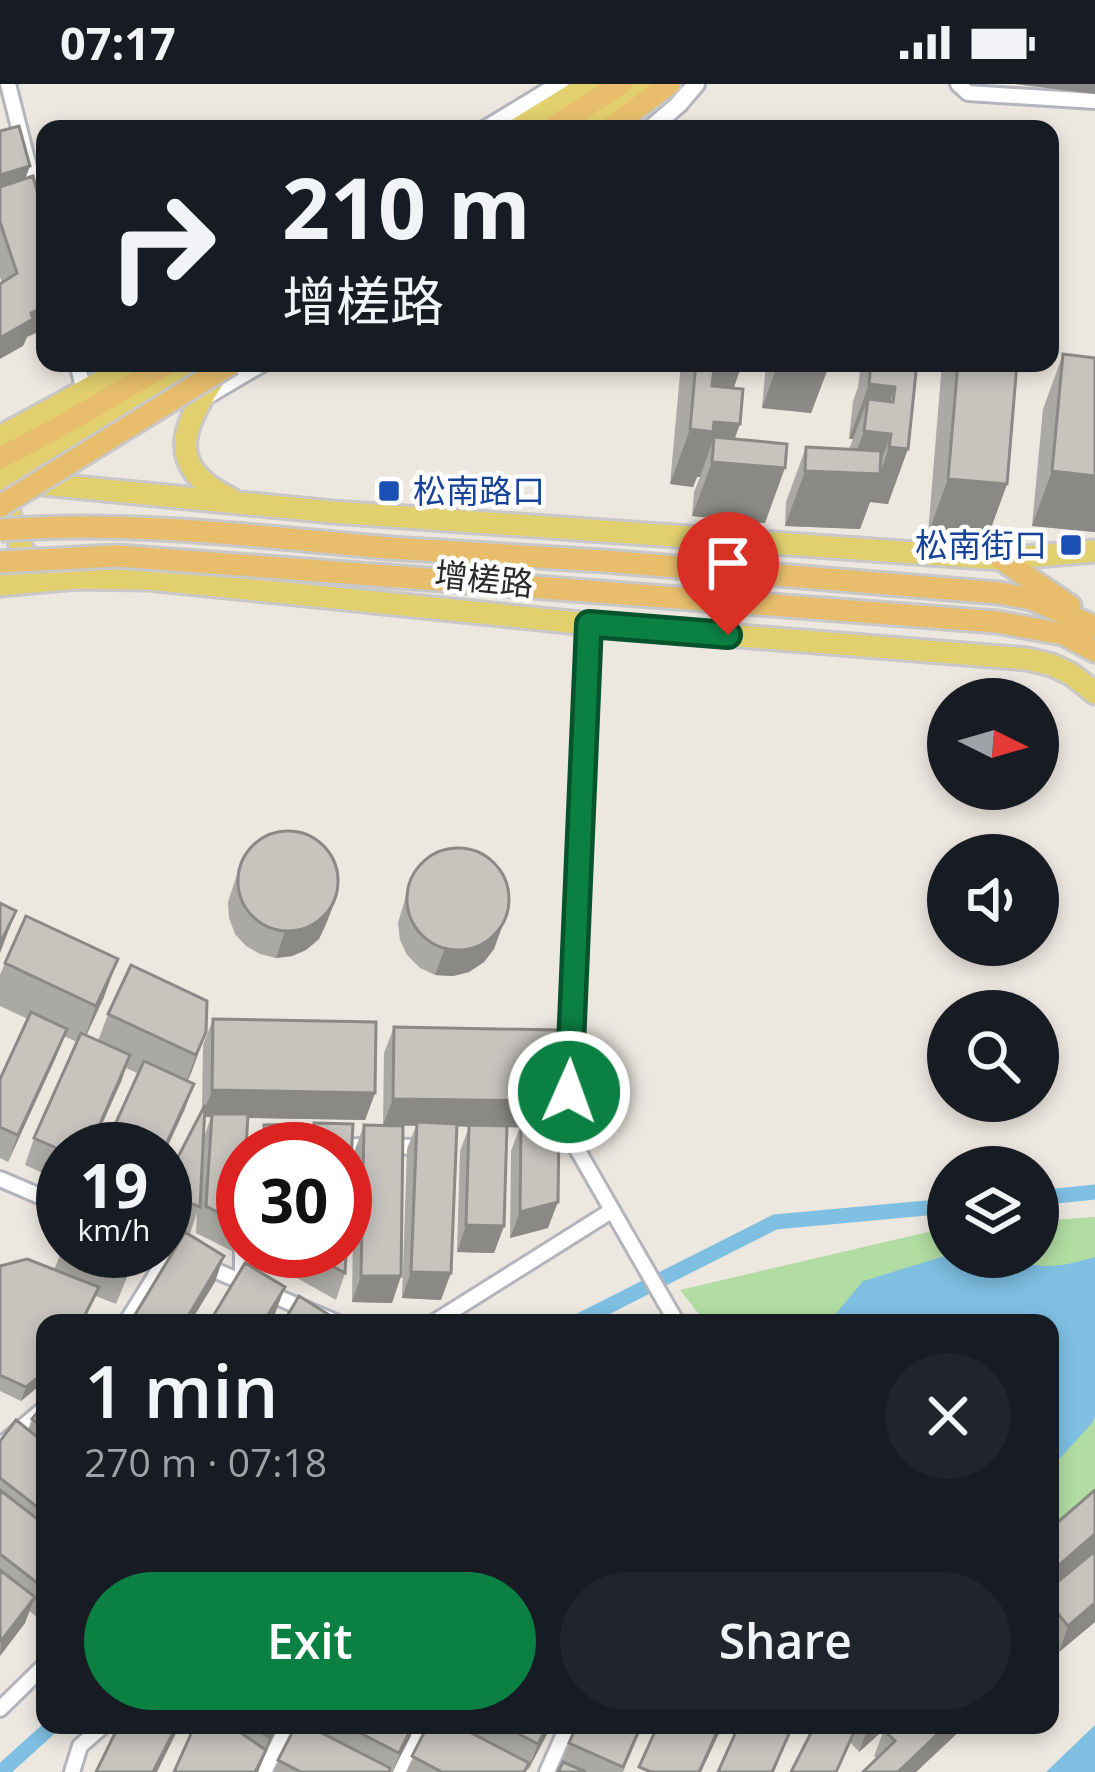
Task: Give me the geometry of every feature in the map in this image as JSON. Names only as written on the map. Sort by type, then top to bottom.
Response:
[{"type":"highway","points":[[564,120],[621,84]]},
{"type":"highway","points":[[606,120],[670,84]]},
{"type":"highway","points":[[0,458],[154,372]]},
{"type":"highway","points":[[0,506],[214,372]]},
{"type":"highway","name":"增槎路","points":[[0,530],[131,528],[999,593],[1031,599],[1095,626]]},
{"type":"highway","name":"增槎路","points":[[2,583],[117,556],[997,622],[1063,634],[1095,651]]},
{"type":"highway","points":[[1001,560],[1095,626]]},
{"type":"main road","points":[[602,120],[645,84]]},
{"type":"main road","points":[[521,120],[586,86]]},
{"type":"main road","points":[[2,437],[119,372]]},
{"type":"main road","points":[[76,578],[27,556],[16,538],[0,482],[184,372]]},
{"type":"main road","points":[[221,372],[200,399],[185,431],[186,452],[190,464],[215,492],[238,503]]},
{"type":"main road","name":"增槎路","points":[[0,482],[1001,560],[1095,551]]},
{"type":"main road","name":"增槎路","points":[[2,583],[76,578],[206,583],[589,624],[1027,659],[1072,674],[1095,693]]},
{"type":"street","points":[[8,84],[36,195]]},
{"type":"street","points":[[518,120],[560,84]]},
{"type":"street","points":[[660,120],[696,84]]},
{"type":"street","points":[[958,84],[968,93],[1095,101]]},
{"type":"street","points":[[0,139],[21,133]]},
{"type":"street","points":[[79,372],[84,391]]},
{"type":"street","points":[[200,399],[246,372]]},
{"type":"street","points":[[589,624],[569,1092],[577,1149],[672,1314]]},
{"type":"street","points":[[372,1147],[443,1148]]},
{"type":"street","points":[[555,1149],[577,1149]]},
{"type":"street","points":[[0,1179],[36,1194]]},
{"type":"street","points":[[447,1314],[610,1211]]},
{"type":"street","points":[[192,1260],[317,1314]]},
{"type":"street","points":[[131,1314],[152,1278]]},
{"type":"street","points":[[0,1446],[36,1416]]},
{"type":"street","points":[[0,1709],[36,1674]]},
{"type":"street","points":[[72,1772],[80,1746],[94,1734]]},
{"type":"street","points":[[264,1772],[283,1734]]},
{"type":"street","points":[[292,1734],[319,1752]]},
{"type":"street","points":[[399,1772],[416,1734]]},
{"type":"street","points":[[547,1772],[564,1734]]},
{"type":"green space","points":[[1095,1217],[1095,1514],[1059,1540],[1059,1314],[699,1314],[680,1290],[927,1232],[927,1278],[1059,1278],[1059,1220]]},
{"type":"water","points":[[1095,1257],[1095,1416],[1059,1459],[1059,1314],[836,1314],[863,1281],[927,1261],[927,1278],[1059,1278],[1059,1265]]},
{"type":"water","points":[[1095,1725],[1095,1772],[1046,1772]]},
{"type":"building","points":[[19,126],[30,166],[0,175],[0,131]]},
{"type":"building","points":[[33,176],[36,311],[31,313],[33,319],[0,338],[0,284],[17,273],[0,222],[0,187]]},
{"type":"building","points":[[1063,354],[1095,358],[1095,476],[1052,471]]},
{"type":"building","points":[[695,372],[714,372],[712,386],[743,389],[740,424],[714,422],[713,432],[690,429]]},
{"type":"building","points":[[870,372],[916,372],[908,449],[889,447],[891,434],[864,431],[868,399],[893,402],[895,387],[869,384]]},
{"type":"building","points":[[957,372],[1016,372],[1007,484],[948,479]]},
{"type":"building","points":[[714,437],[787,444],[785,468],[712,462]]},
{"type":"building","points":[[806,447],[881,451],[880,474],[805,471]]},
{"type":"building","points":[[288,831],[324,845],[338,881],[324,917],[288,931],[252,917],[238,881],[252,845]]},
{"type":"building","points":[[458,848],[477,852],[494,863],[505,880],[509,899],[505,918],[494,935],[477,946],[458,950],[439,946],[422,935],[411,918],[407,899],[411,880],[422,863],[439,852]]},
{"type":"building","points":[[0,903],[16,911],[0,944]]},
{"type":"building","points":[[26,916],[118,959],[96,1006],[5,963]]},
{"type":"building","points":[[131,965],[207,1001],[206,1032],[196,1055],[108,1014]]},
{"type":"building","points":[[31,1012],[67,1029],[18,1135],[0,1127],[0,1079]]},
{"type":"building","points":[[213,1019],[376,1022],[375,1093],[212,1090]]},
{"type":"building","points":[[394,1027],[557,1030],[556,1101],[393,1099]]},
{"type":"building","points":[[81,1033],[130,1055],[101,1122],[41,1122]]},
{"type":"building","points":[[144,1061],[194,1084],[176,1122],[116,1122]]},
{"type":"building","points":[[205,1105],[200,1207],[192,1204],[192,1130]]},
{"type":"building","points":[[212,1114],[248,1114],[248,1122],[216,1122],[216,1211],[206,1206]]},
{"type":"building","points":[[417,1122],[457,1124],[451,1273],[411,1272]]},
{"type":"building","points":[[521,1124],[559,1125],[558,1202],[520,1212]]},
{"type":"building","points":[[372,1125],[403,1126],[401,1276],[372,1276]]},
{"type":"building","points":[[469,1125],[507,1126],[504,1226],[466,1225]]},
{"type":"building","points":[[192,1236],[216,1251],[216,1269],[189,1314],[135,1314],[157,1278],[192,1278]]},
{"type":"building","points":[[27,1259],[36,1262],[36,1278],[76,1278],[99,1287],[86,1314],[36,1314],[36,1379],[26,1387],[0,1375],[0,1266]]},
{"type":"building","points":[[236,1278],[270,1278],[285,1287],[268,1314],[214,1314]]},
{"type":"building","points":[[299,1296],[328,1314],[288,1314]]},
{"type":"building","points":[[16,1420],[36,1436],[36,1506],[0,1478],[0,1441]]},
{"type":"building","points":[[0,1490],[36,1518],[36,1582],[0,1554]]},
{"type":"building","points":[[1095,1490],[1095,1534],[1059,1565],[1059,1521]]},
{"type":"building","points":[[1095,1551],[1095,1603],[1068,1626],[1059,1615],[1059,1581]]},
{"type":"building","points":[[0,1570],[35,1597],[1,1641],[0,1640]]},
{"type":"building","points":[[115,1734],[172,1734],[153,1772],[96,1772]]},
{"type":"building","points":[[191,1734],[242,1734],[266,1750],[255,1772],[174,1772]]},
{"type":"building","points":[[291,1734],[324,1734],[390,1768],[389,1772],[301,1772],[278,1760]]},
{"type":"building","points":[[362,1734],[408,1734],[399,1753]]},
{"type":"building","points":[[423,1734],[473,1734],[529,1763],[524,1772],[442,1772],[412,1756]]},
{"type":"building","points":[[519,1734],[543,1734],[538,1744]]},
{"type":"building","points":[[573,1734],[637,1734],[623,1767],[569,1743]]},
{"type":"building","points":[[654,1734],[716,1734],[699,1772],[651,1772],[639,1767]]},
{"type":"building","points":[[735,1734],[789,1734],[772,1772],[718,1772]]},
{"type":"building","points":[[810,1734],[853,1734],[836,1772],[791,1772]]},
{"type":"building","points":[[888,1734],[938,1734],[898,1772],[863,1772],[895,1741]]},
{"type":"building","points":[[563,1762],[586,1772],[558,1772]]},
{"type":"waterway","points":[[1059,1196],[1095,1192]]},
{"type":"waterway","points":[[593,1314],[775,1222],[927,1208]]},
{"type":"waterway","points":[[1,1772],[43,1734]]},
{"type":"place","name":"松南路口","points":[[389,491]]},
{"type":"place","name":"松南街口","points":[[1071,545]]},
{"type":"route","points":[[569,1092],[589,624],[728,635]]}]
